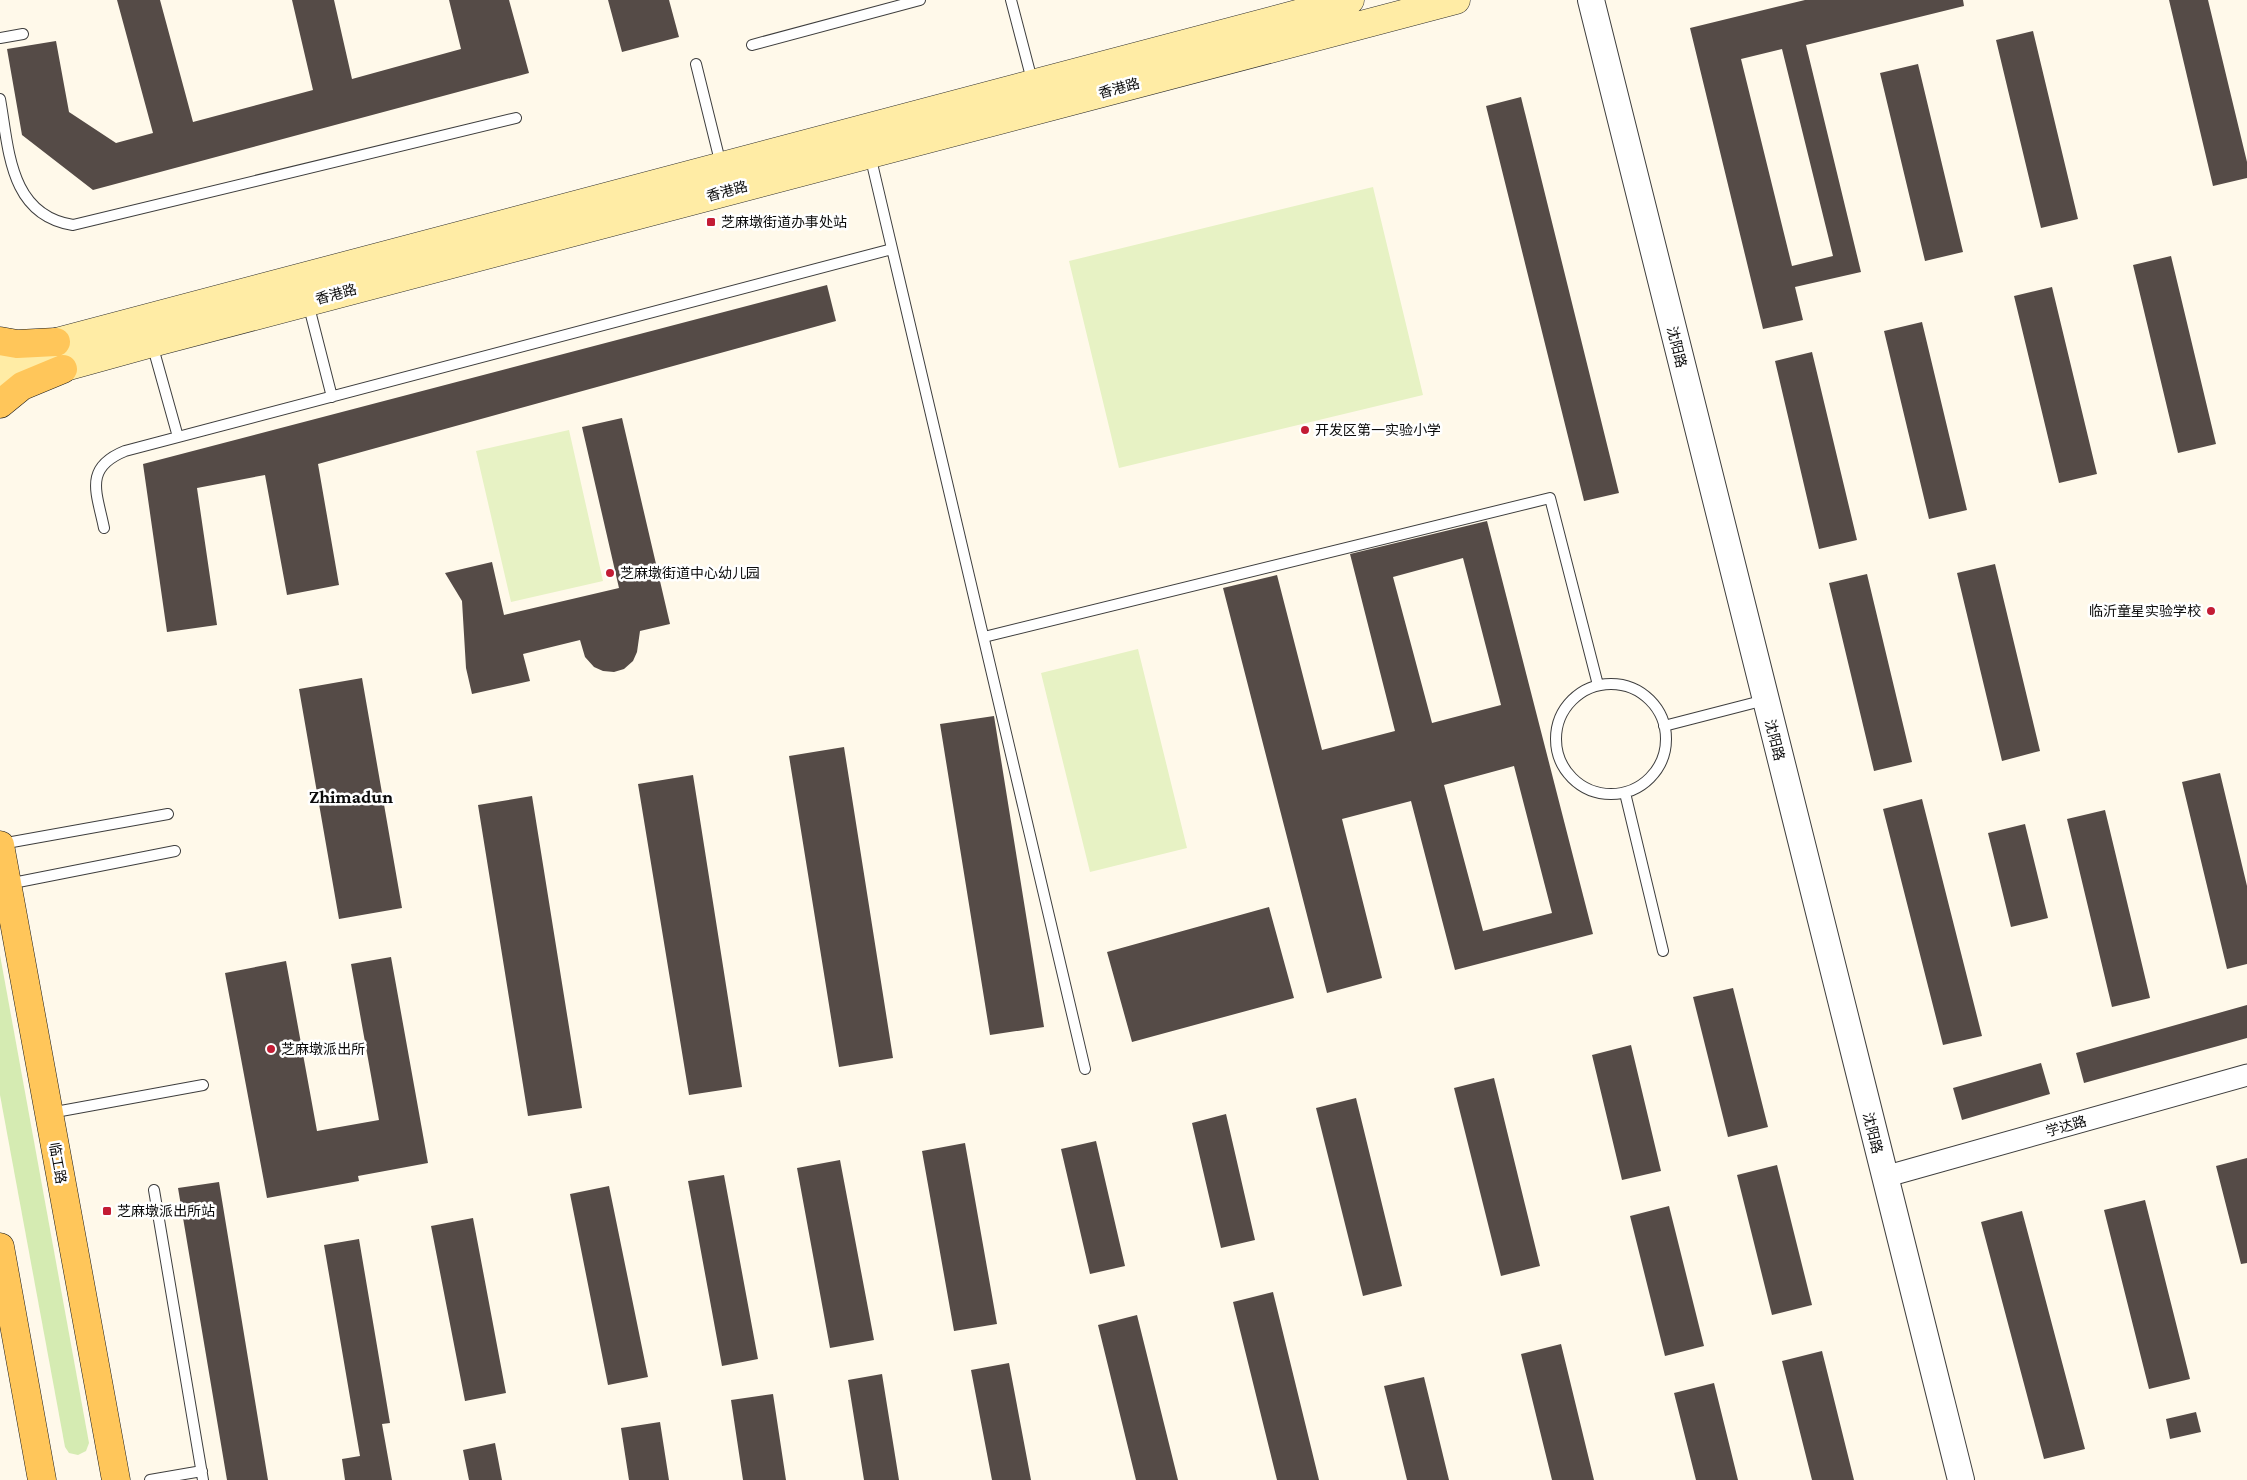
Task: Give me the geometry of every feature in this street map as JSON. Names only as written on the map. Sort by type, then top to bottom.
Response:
[{"type":"main road","name":"香港路","points":[[0,357],[1350,0]]},
{"type":"main road","name":"香港路","points":[[0,385],[152,343],[1456,0]]},
{"type":"main road","points":[[0,341],[18,344],[56,342]]},
{"type":"main road","points":[[0,404],[22,386],[62,369]]},
{"type":"main road","name":"临工路","points":[[2,860],[116,1480]]},
{"type":"main road","points":[[0,1247],[42,1480]]},
{"type":"street","name":"沈阳路","points":[[1591,0],[1961,1480]]},
{"type":"street","name":"学达路","points":[[1884,1177],[2247,1075]]},
{"type":"lane","points":[[752,45],[920,0]]},
{"type":"lane","points":[[1012,0],[1033,85]]},
{"type":"lane","points":[[0,38],[23,34]]},
{"type":"lane","points":[[696,64],[721,167]]},
{"type":"lane","points":[[0,99],[12,167],[24,195],[42,214],[73,226],[516,118]]},
{"type":"lane","points":[[870,154],[1085,1069]]},
{"type":"lane","points":[[104,528],[95,483],[97,472],[113,456],[178,437],[892,249]]},
{"type":"lane","points":[[308,302],[332,397]]},
{"type":"lane","points":[[152,343],[178,437]]},
{"type":"lane","points":[[984,638],[1550,498],[1598,685]]},
{"type":"lane","points":[[1616,684],[1632,688],[1647,697],[1657,710],[1664,726],[1666,740],[1664,754],[1658,767],[1638,787],[1625,792],[1609,794],[1593,792],[1579,784],[1567,774],[1560,760],[1556,744],[1556,728],[1562,713],[1571,700],[1584,691],[1598,685],[1616,684]]},
{"type":"lane","points":[[1664,726],[1765,700]]},
{"type":"lane","points":[[1625,792],[1663,950]]},
{"type":"lane","points":[[2,860],[168,814]]},
{"type":"lane","points":[[2,860],[174,851]]},
{"type":"lane","points":[[49,1113],[203,1086]]},
{"type":"lane","points":[[150,1480],[203,1475],[154,1190]]},
{"type":"green space","points":[[1373,187],[1423,395],[1119,468],[1069,261]]},
{"type":"green space","points":[[569,430],[603,581],[511,602],[476,451]]},
{"type":"green space","points":[[1138,649],[1187,848],[1090,872],[1041,673]]},
{"type":"green space","points":[[0,955],[89,1443],[86,1451],[78,1455],[69,1453],[65,1447],[0,1095]]},
{"type":"building","points":[[117,0],[160,0],[193,122],[313,90],[292,0],[334,0],[352,79],[461,49],[449,0],[509,0],[529,73],[93,190],[22,135],[7,49],[56,41],[69,112],[116,143],[153,133]]},
{"type":"building","points":[[608,0],[669,0],[679,37],[622,52]]},
{"type":"building","points":[[1805,0],[1963,0],[1964,6],[1806,45],[1861,272],[1795,287],[1803,320],[1763,329],[1690,28]],"holes":[[[1782,49],[1833,256],[1792,266],[1741,59]]]},
{"type":"building","points":[[2169,0],[2208,0],[2247,162],[2247,178],[2213,186]]},
{"type":"building","points":[[2033,31],[2078,219],[2041,228],[1996,40]]},
{"type":"building","points":[[1918,64],[1963,252],[1925,261],[1880,73]]},
{"type":"building","points":[[1521,97],[1619,493],[1584,501],[1486,106]]},
{"type":"building","points":[[2171,256],[2216,444],[2178,453],[2133,265]]},
{"type":"building","points":[[827,285],[836,321],[318,464],[339,585],[287,595],[265,475],[197,488],[217,625],[167,632],[143,464]]},
{"type":"building","points":[[2052,287],[2097,474],[2059,483],[2014,296]]},
{"type":"building","points":[[1922,322],[1967,510],[1929,519],[1884,331]]},
{"type":"building","points":[[1812,352],[1857,540],[1819,549],[1775,361]]},
{"type":"building","points":[[622,418],[670,624],[640,631],[637,652],[633,661],[624,669],[614,672],[603,671],[594,667],[585,657],[580,640],[523,654],[530,681],[472,694],[466,668],[462,601],[445,573],[492,562],[504,615],[619,588],[582,427]]},
{"type":"building","points":[[1487,521],[1593,934],[1455,970],[1411,801],[1342,819],[1382,978],[1327,993],[1223,588],[1277,575],[1322,750],[1395,731],[1350,554]],"holes":[[[1463,558],[1501,705],[1432,723],[1393,577]],[[1514,766],[1552,913],[1483,931],[1444,785]]]},
{"type":"building","points":[[1995,564],[2040,751],[2002,761],[1957,573]]},
{"type":"building","points":[[1867,574],[1912,762],[1874,771],[1829,583]]},
{"type":"building","points":[[362,678],[402,908],[339,919],[299,689]]},
{"type":"building","points":[[994,716],[1044,1027],[990,1035],[940,724]]},
{"type":"building","points":[[844,747],[893,1058],[839,1067],[789,756]]},
{"type":"building","points":[[2220,773],[2247,886],[2247,964],[2227,969],[2182,782]]},
{"type":"building","points":[[693,775],[742,1087],[689,1095],[638,784]]},
{"type":"building","points":[[532,796],[582,1108],[528,1116],[478,805]]},
{"type":"building","points":[[1922,799],[1982,1036],[1943,1045],[1883,809]]},
{"type":"building","points":[[2105,810],[2150,998],[2112,1007],[2067,819]]},
{"type":"building","points":[[2025,824],[2048,918],[2011,927],[1988,833]]},
{"type":"building","points":[[1269,907],[1294,998],[1132,1042],[1107,952]]},
{"type":"building","name":"芝麻墩派出所","points":[[391,957],[428,1163],[358,1176],[359,1181],[267,1198],[225,973],[286,961],[317,1131],[379,1120],[351,964]]},
{"type":"building","points":[[1733,988],[1768,1127],[1728,1137],[1693,997]]},
{"type":"building","points":[[2247,1005],[2247,1038],[2084,1083],[2076,1053]]},
{"type":"building","points":[[1631,1045],[1661,1171],[1622,1180],[1592,1055]]},
{"type":"building","points":[[2041,1063],[2050,1094],[1962,1120],[1953,1088]]},
{"type":"building","points":[[1494,1078],[1540,1266],[1501,1276],[1454,1088]]},
{"type":"building","points":[[1356,1098],[1402,1286],[1363,1296],[1316,1108]]},
{"type":"building","points":[[1226,1114],[1255,1240],[1221,1248],[1192,1123]]},
{"type":"building","points":[[1096,1141],[1125,1266],[1090,1274],[1061,1149]]},
{"type":"building","points":[[965,1143],[997,1324],[954,1331],[922,1151]]},
{"type":"building","points":[[2247,1158],[2247,1263],[2241,1264],[2216,1166]]},
{"type":"building","points":[[840,1160],[874,1340],[830,1348],[797,1168]]},
{"type":"building","points":[[1777,1165],[1812,1305],[1772,1315],[1737,1175]]},
{"type":"building","points":[[724,1175],[758,1359],[722,1366],[688,1181]]},
{"type":"building","points":[[219,1182],[268,1480],[227,1480],[178,1188]]},
{"type":"building","points":[[609,1186],[648,1377],[608,1385],[570,1194]]},
{"type":"building","points":[[2145,1200],[2190,1379],[2149,1389],[2104,1210]]},
{"type":"building","points":[[1669,1206],[1704,1346],[1665,1356],[1630,1216]]},
{"type":"building","points":[[2022,1211],[2085,1449],[2044,1459],[1981,1222]]},
{"type":"building","points":[[473,1218],[506,1393],[465,1401],[431,1226]]},
{"type":"building","points":[[359,1239],[390,1423],[382,1424],[392,1480],[345,1480],[342,1459],[360,1456],[324,1245]]},
{"type":"building","points":[[1273,1292],[1319,1480],[1277,1480],[1233,1302]]},
{"type":"building","points":[[1137,1315],[1178,1480],[1136,1480],[1098,1325]]},
{"type":"building","points":[[1561,1344],[1594,1480],[1552,1480],[1521,1354]]},
{"type":"building","points":[[1822,1351],[1854,1480],[1812,1480],[1782,1361]]},
{"type":"building","points":[[1009,1363],[1031,1480],[992,1480],[971,1370]]},
{"type":"building","points":[[882,1374],[899,1480],[864,1480],[848,1380]]},
{"type":"building","points":[[1424,1377],[1449,1480],[1407,1480],[1384,1386]]},
{"type":"building","points":[[1714,1383],[1738,1480],[1696,1480],[1674,1393]]},
{"type":"building","points":[[773,1394],[786,1480],[743,1480],[731,1400]]},
{"type":"building","points":[[2196,1412],[2201,1432],[2170,1439],[2166,1419]]},
{"type":"building","points":[[660,1422],[669,1480],[629,1480],[621,1428]]},
{"type":"building","points":[[495,1443],[502,1480],[469,1480],[463,1450]]},
{"type":"place","name":"芝麻墩街道办事处站","points":[[711,222]]},
{"type":"place","name":"开发区第一实验小学","points":[[1305,430]]},
{"type":"place","name":"芝麻墩街道中心幼儿园","points":[[610,573]]},
{"type":"place","name":"临沂童星实验学校","points":[[2211,611]]},
{"type":"place","name":"芝麻墩派出所","points":[[271,1049]]},
{"type":"place","name":"芝麻墩派出所站","points":[[107,1211]]},
{"type":"district","name":"Zhimadun","points":[[351,796]]}]
